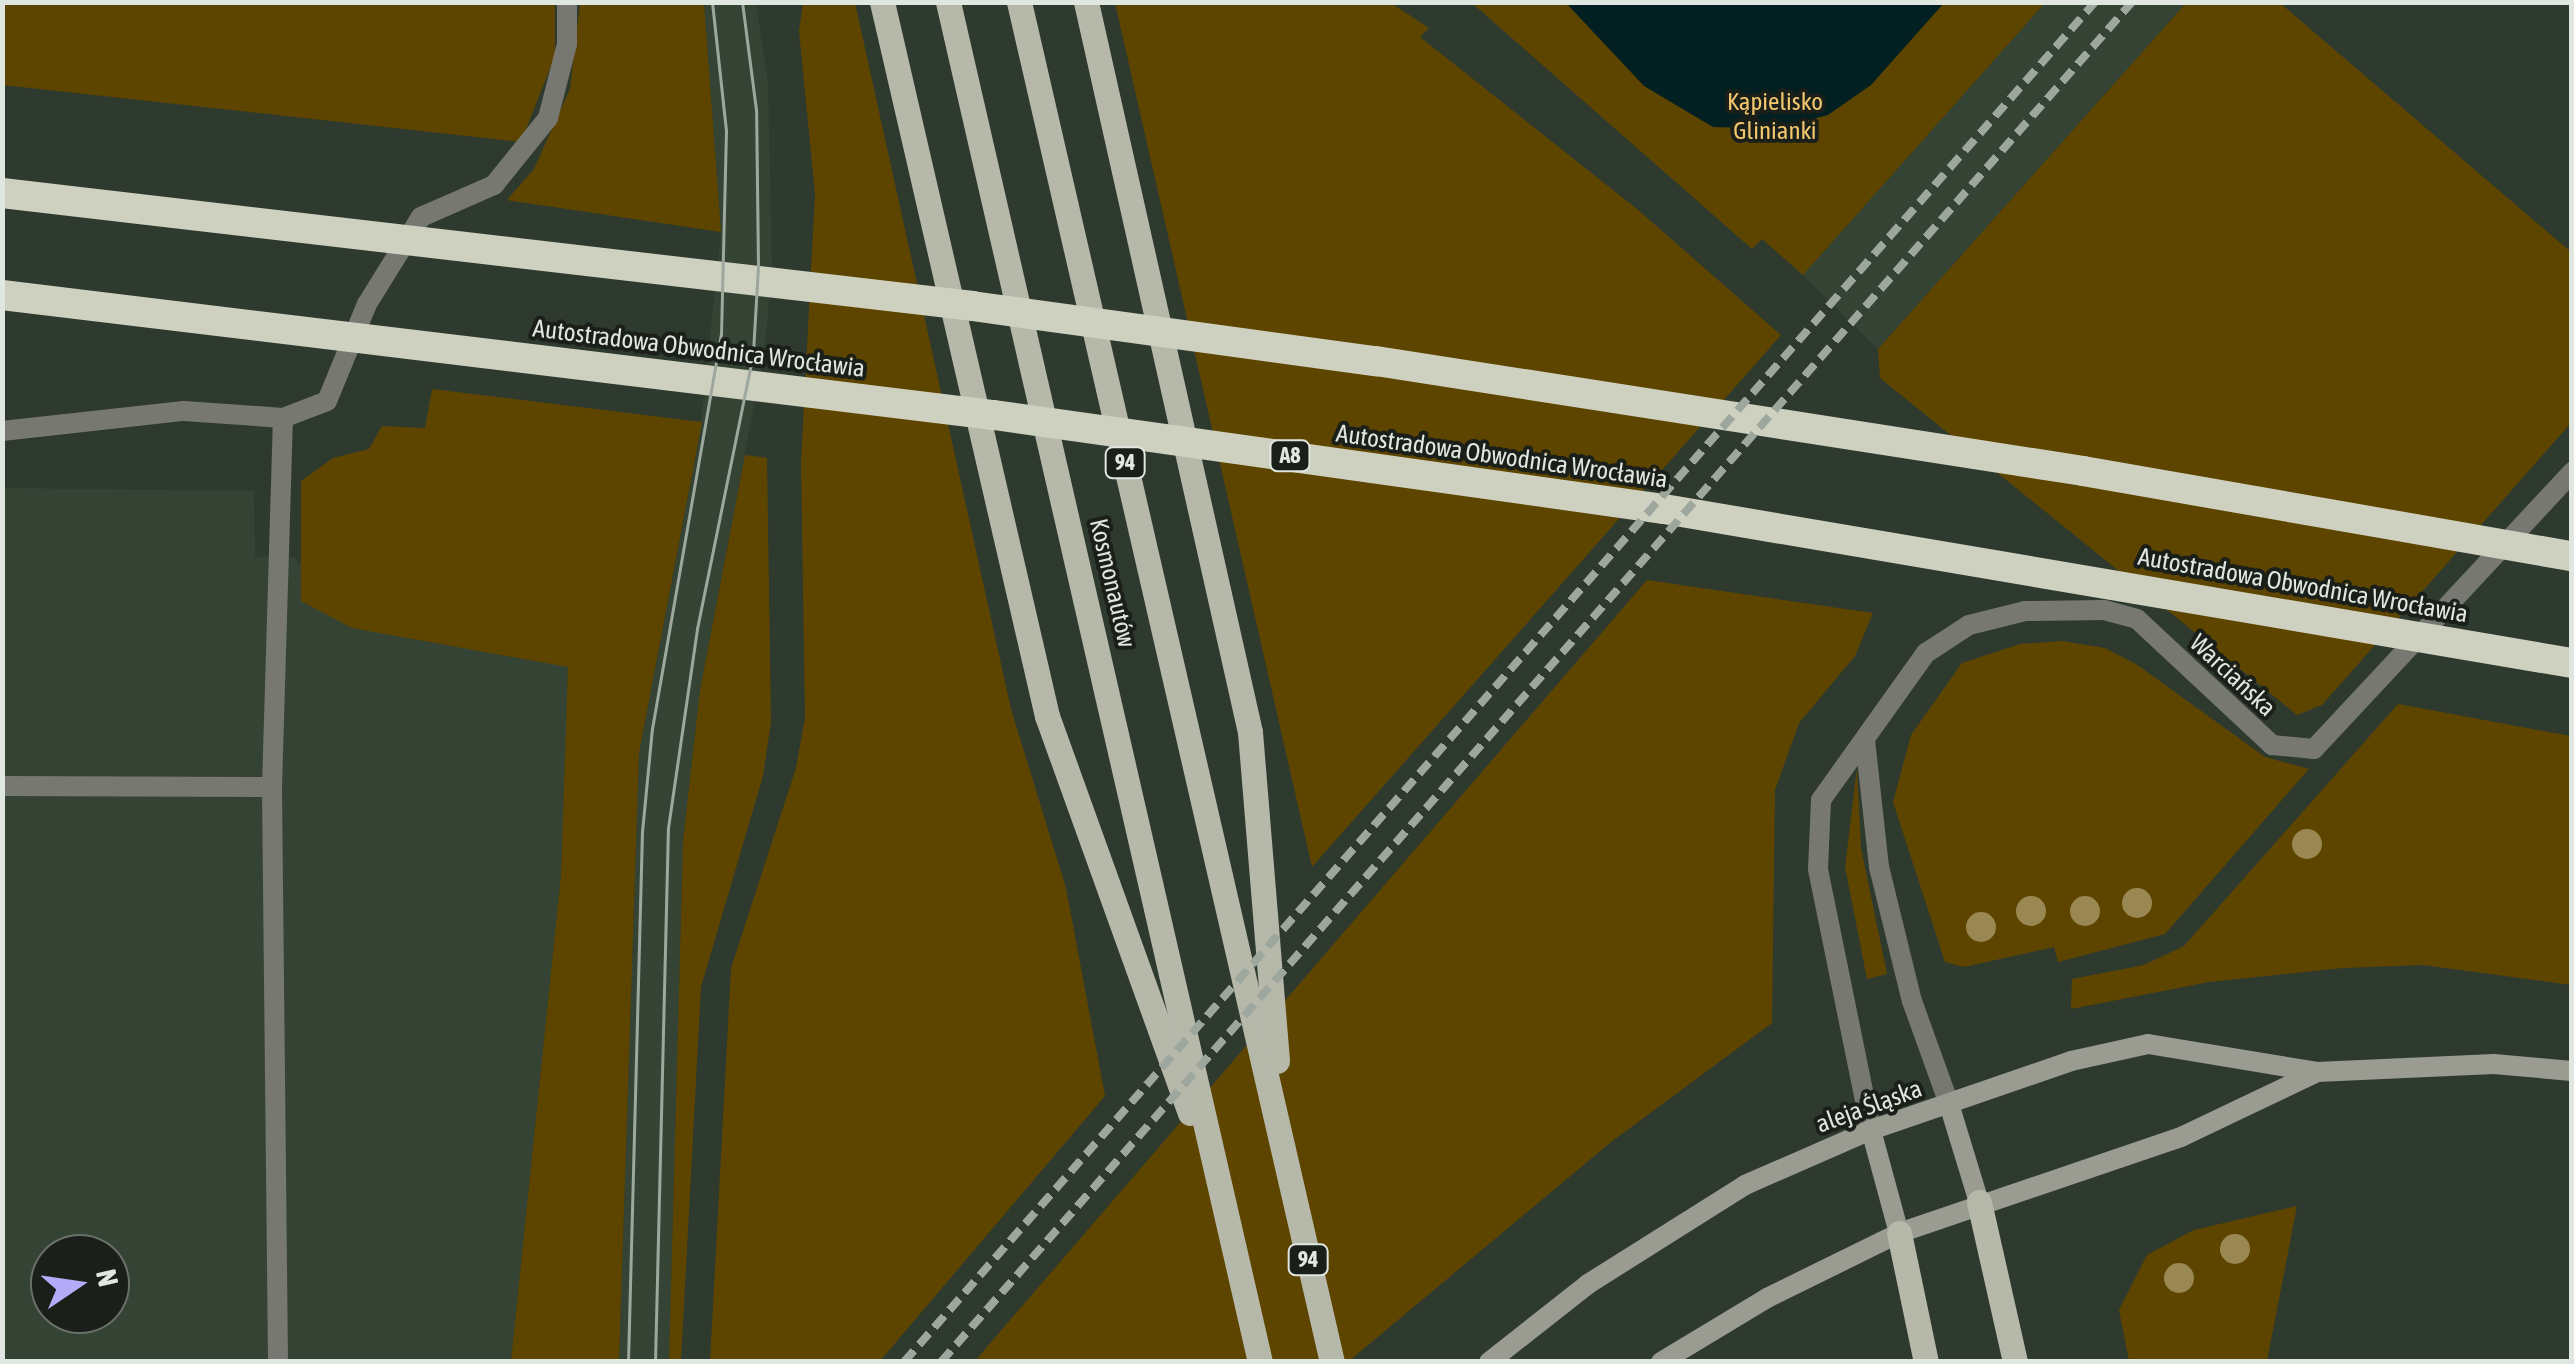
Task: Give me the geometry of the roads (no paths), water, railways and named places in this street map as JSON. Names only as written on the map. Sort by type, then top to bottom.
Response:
[{"type":"highway","points":[[2,193],[972,306],[1357,359],[2083,471],[2572,556]]},
{"type":"highway","name":"Autostradowa Obwodnica Wrocławia","points":[[2,296],[994,414],[1664,508],[2572,664]]},
{"type":"main road","points":[[882,2],[1046,716],[1152,1014],[1197,1112],[1217,1177],[1260,1362]]},
{"type":"main road","name":"Kosmonautów","points":[[948,2],[1174,989],[1197,1112]]},
{"type":"main road","name":"Kosmonautów","points":[[1019,2],[1231,924],[1266,1032],[1286,1161],[1332,1360]]},
{"type":"main road","points":[[1086,2],[1250,732],[1266,1032]]},
{"type":"main road","points":[[1979,1202],[2015,1362]]},
{"type":"main road","points":[[1898,1233],[1926,1362]]},
{"type":"street","points":[[2,432],[184,411],[283,418],[327,401],[367,304],[421,217],[494,185],[528,149],[548,118],[567,44],[567,2]]},
{"type":"street","points":[[278,1362],[272,787],[283,418]]},
{"type":"street","name":"Warciańska","points":[[1871,1130],[1818,869],[1821,800],[1926,653],[1969,626],[2025,611],[2104,610],[2137,619],[2272,745],[2314,749],[2572,472]]},
{"type":"street","points":[[1865,740],[1892,919],[1979,1202]]},
{"type":"street","points":[[2,786],[272,787]]},
{"type":"street","name":"aleja Śląska","points":[[1488,1362],[1588,1284],[1727,1194],[1871,1130],[2148,1044],[2317,1072],[2494,1064],[2572,1070]]},
{"type":"street","name":"aleja Śląska","points":[[1661,1362],[1767,1298],[1898,1233],[1979,1202],[2181,1137],[2317,1072]]},
{"type":"street","points":[[1871,1130],[1898,1233]]},
{"type":"water","points":[[1566,3],[1944,3],[1871,85],[1828,115],[1775,129],[1713,127],[1644,86]]},
{"type":"tram line","points":[[628,1362],[642,832],[652,729],[721,335],[726,131],[712,2]]},
{"type":"tram line","points":[[655,1362],[668,828],[697,629],[753,353],[758,266],[756,110],[742,2]]},
{"type":"railway","points":[[904,1362],[2095,2]]},
{"type":"railway","points":[[941,1362],[2132,2]]},
{"type":"park label","name":"Kąpielisko Glinianki","points":[[1775,116]]}]
